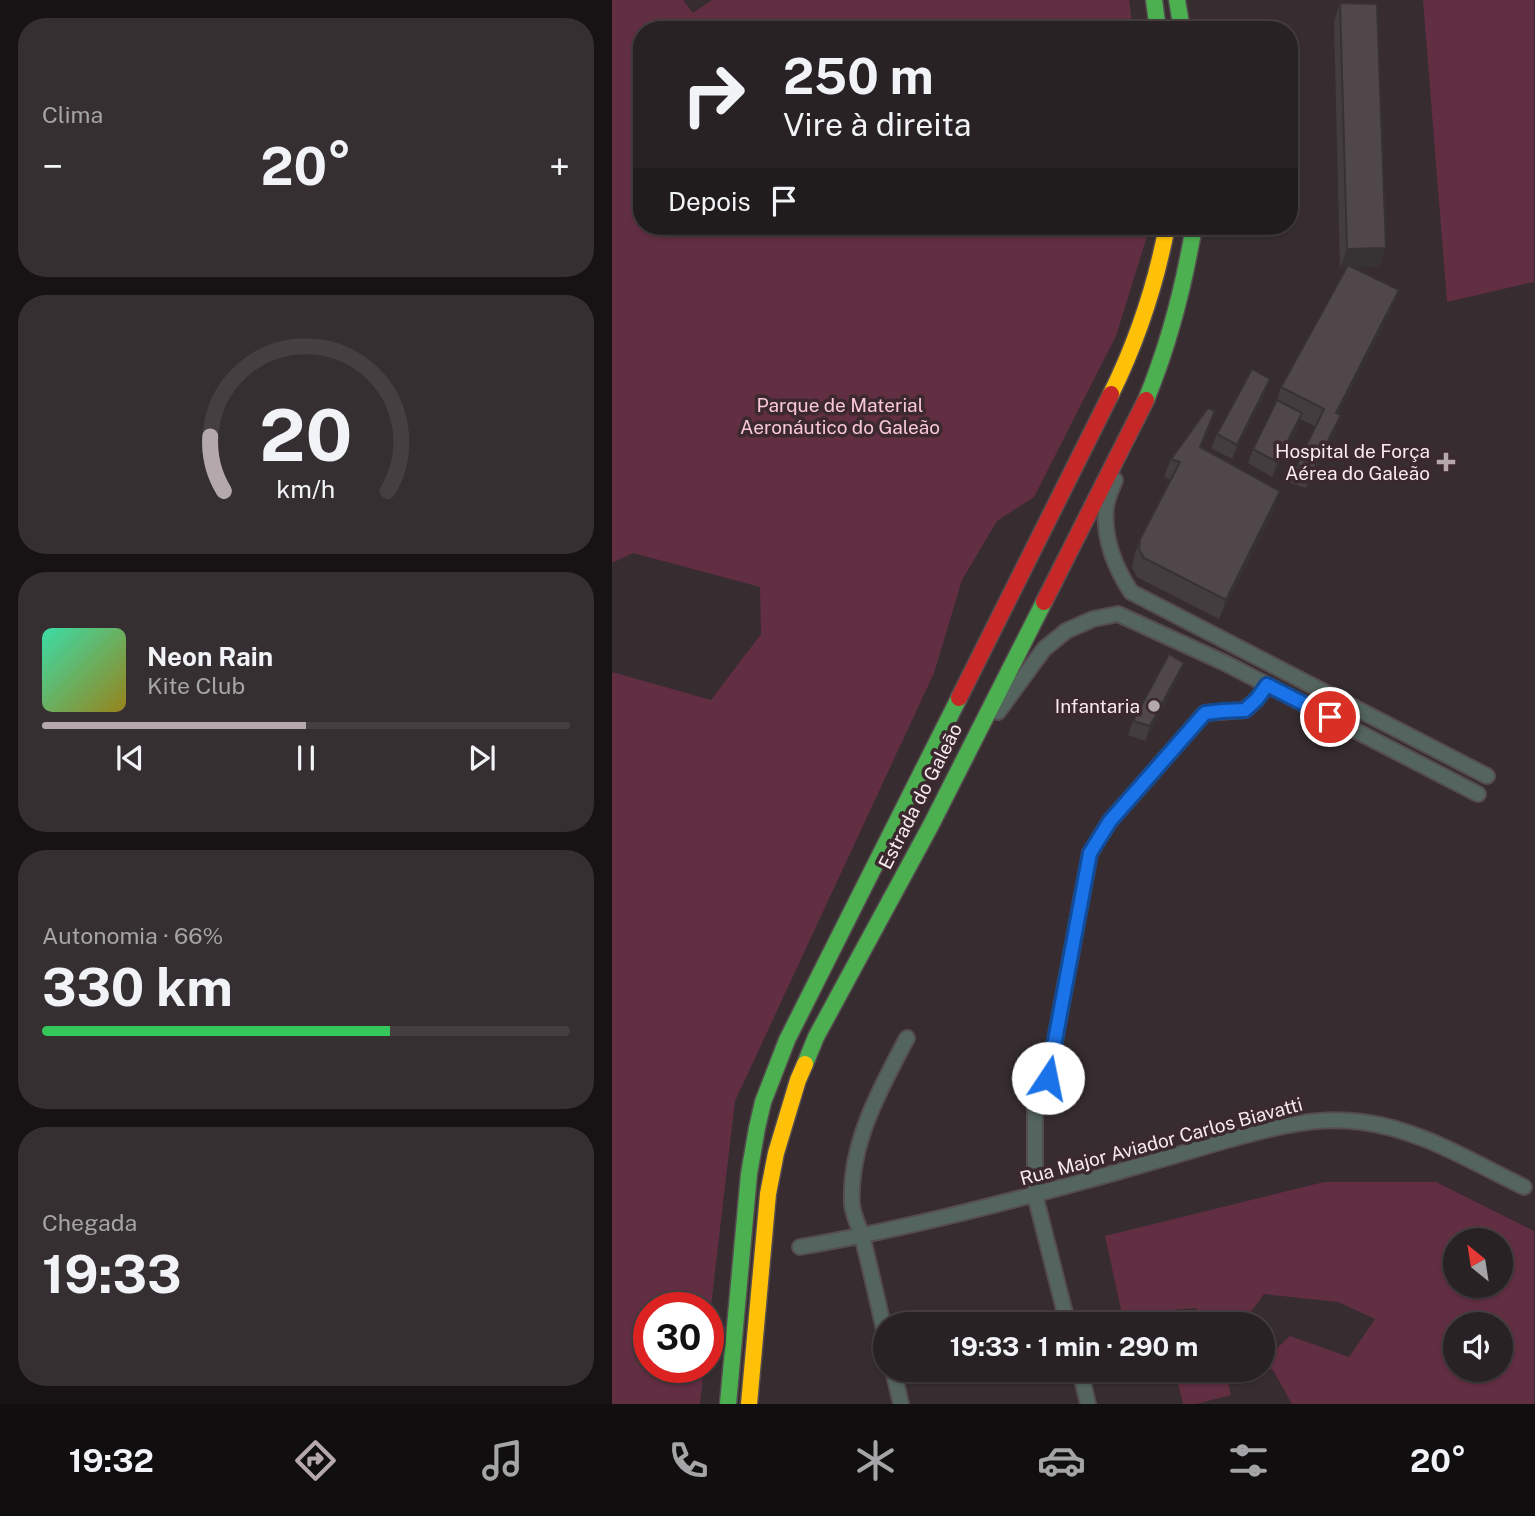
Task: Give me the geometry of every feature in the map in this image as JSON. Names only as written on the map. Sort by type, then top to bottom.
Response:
[{"type":"main road","points":[[1154,0],[1157,21]]},
{"type":"main road","points":[[1177,0],[1180,21]]},
{"type":"main road","name":"Estrada do Galeão","points":[[729,1404],[749,1174],[754,1136],[770,1080],[787,1040],[1126,364],[1153,285],[1165,235]]},
{"type":"main road","name":"Estrada do Galeão","points":[[749,1404],[768,1194],[785,1118],[798,1080],[816,1037],[931,825],[1132,429],[1153,384],[1170,336],[1180,302],[1192,235]]},
{"type":"street","points":[[1132,429],[1106,505],[1106,529],[1111,553],[1131,592],[1488,776]]},
{"type":"street","points":[[931,825],[1003,703],[1044,649],[1066,631],[1093,619],[1118,614],[1225,663],[1478,793]]},
{"type":"street","points":[[1048,1078],[1090,853],[1110,821],[1205,713],[1245,710],[1267,685]]},
{"type":"street","points":[[880,1312],[852,1207],[853,1170],[879,1093],[907,1038]]},
{"type":"street","points":[[1035,1103],[1035,1195],[1065,1312]]},
{"type":"street","name":"Rua Major Aviador Carlos Biavatti","points":[[800,1247],[862,1237],[1035,1195],[1256,1132],[1302,1122],[1335,1120],[1400,1129],[1524,1187]]},
{"type":"street","points":[[896,1382],[901,1404]]},
{"type":"street","points":[[1083,1382],[1088,1404]]},
{"type":"green space","name":"Parque de Material Aeronáutico do Galeão","points":[[612,0],[683,0],[693,13],[712,0],[1129,0],[1132,21],[633,21],[633,235],[1147,235],[1116,336],[1034,497],[997,521],[962,580],[934,673],[735,1101],[713,1292],[633,1292],[633,1383],[702,1383],[700,1404],[612,1404],[612,672],[711,700],[761,634],[760,587],[633,553],[612,563]]},
{"type":"green space","points":[[1423,0],[1534,0],[1534,282],[1447,302]]},
{"type":"green space","points":[[1324,1182],[1436,1182],[1534,1231],[1534,1404],[1292,1404],[1275,1374],[1275,1350],[1290,1336],[1349,1357],[1375,1319],[1338,1302],[1264,1294],[1251,1312],[1199,1312],[1196,1308],[1122,1312],[1105,1236]]},
{"type":"green space","points":[[1178,1382],[1228,1382],[1231,1395],[1196,1404],[1183,1404]]},
{"type":"building","points":[[1340,3],[1377,4],[1386,248],[1347,249]]},
{"type":"building","points":[[1348,265],[1399,290],[1336,413],[1341,415],[1313,470],[1297,465],[1324,409],[1281,387]]},
{"type":"building","points":[[1252,369],[1270,379],[1237,445],[1217,434]]},
{"type":"building","points":[[1277,400],[1302,413],[1277,462],[1253,449]]},
{"type":"building","points":[[1208,408],[1215,411],[1200,447],[1280,491],[1226,600],[1144,558],[1139,549],[1140,539],[1180,462],[1171,459]]},
{"type":"building","name":"Infantaria","points":[[1169,654],[1184,663],[1150,726],[1133,721]]},
{"type":"traffic: fast","points":[[1154,0],[1157,21]]},
{"type":"traffic: fast","points":[[1177,0],[1180,21]]},
{"type":"traffic: fast","points":[[1146,400],[1175,314],[1192,235]]},
{"type":"traffic: fast","points":[[805,1064],[816,1037],[931,825],[1044,602]]},
{"type":"traffic: fast","points":[[728,1404],[749,1174],[763,1102],[787,1040],[959,698]]},
{"type":"traffic: slow","points":[[1111,394],[1145,312],[1165,235]]},
{"type":"traffic: slow","points":[[749,1404],[768,1194],[776,1153],[805,1064]]},
{"type":"traffic: jam","points":[[959,698],[1111,394]]},
{"type":"traffic: jam","points":[[1044,602],[1146,400]]},
{"type":"place","name":"Hospital de Força Aérea do Galeão","points":[[1446,462]]},
{"type":"place","name":"Infantaria","points":[[1154,706]]},
{"type":"route","points":[[1048,1078],[1090,853],[1110,821],[1205,713],[1245,710],[1267,685],[1330,717]]}]
